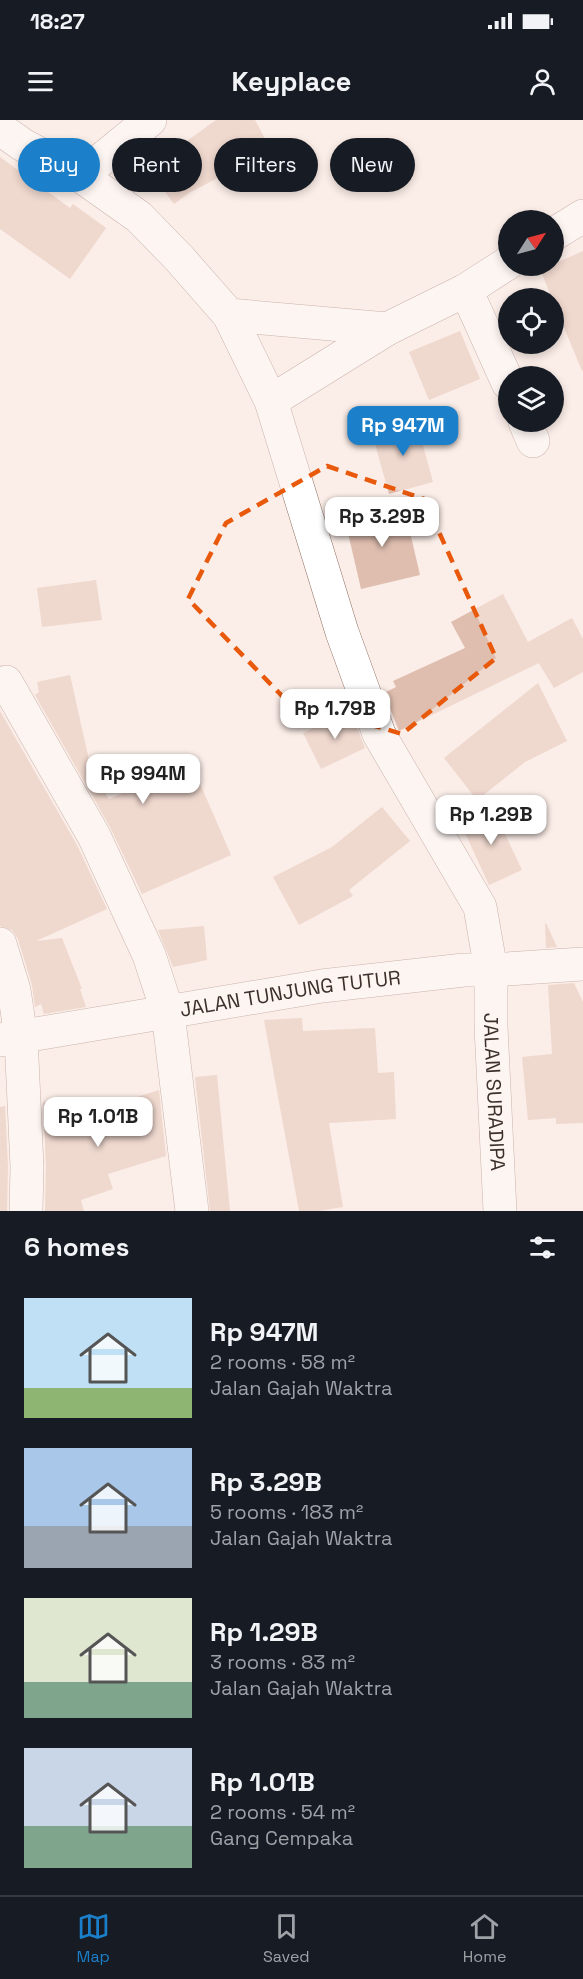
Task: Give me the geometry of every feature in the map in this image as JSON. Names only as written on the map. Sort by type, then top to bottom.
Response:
[{"type":"street","points":[[100,161],[150,120]]},
{"type":"street","name":"JALAN SURADIPA","points":[[0,129],[18,142]]},
{"type":"street","name":"JALAN SURADIPA","points":[[100,189],[139,217],[179,258],[228,315],[271,401],[342,632],[379,734],[480,907],[490,970],[500,1211]]},
{"type":"street","points":[[564,228],[583,216]]},
{"type":"street","points":[[271,401],[387,329],[466,290],[498,269]]},
{"type":"street","points":[[466,290],[500,366]]},
{"type":"street","points":[[228,315],[387,329]]},
{"type":"street","points":[[6,682],[94,836],[149,955],[168,1013],[192,1211]]},
{"type":"street","points":[[0,944],[14,990],[10,1039],[27,1167],[26,1211]]},
{"type":"street","name":"JALAN TUNJUNG TUTUR","points":[[10,1039],[322,986],[464,970],[583,964]]},
{"type":"highlighted area","points":[[327,466],[424,499],[496,658],[402,734],[285,699],[188,599],[226,523]]},
{"type":"building","points":[[216,120],[255,120],[265,138],[214,138],[214,180],[202,186],[202,138],[191,138]]},
{"type":"building","points":[[0,157],[18,170],[18,192],[48,192],[70,208],[73,204],[106,228],[70,279],[0,229]]},
{"type":"building","points":[[165,192],[191,192],[189,193],[174,204]]},
{"type":"building","points":[[583,251],[582,371],[564,327],[564,288],[548,288],[543,276],[564,276],[564,260]]},
{"type":"building","points":[[460,331],[480,379],[429,400],[409,352]]},
{"type":"building","points":[[416,420],[433,482],[389,494],[372,433]]},
{"type":"building","points":[[404,506],[420,575],[361,589],[345,520]]},
{"type":"building","points":[[96,580],[102,620],[42,627],[37,588]]},
{"type":"building","points":[[503,594],[528,642],[572,618],[583,639],[583,672],[554,688],[539,663],[399,731],[384,693],[396,687],[393,681],[465,648],[451,622]]},
{"type":"building","points":[[70,675],[91,769],[109,799],[191,763],[231,855],[142,894],[110,827],[35,695],[39,692],[37,682]]},
{"type":"building","points":[[538,683],[567,741],[525,762],[477,800],[444,758]]},
{"type":"building","points":[[350,710],[365,748],[321,769],[303,733]]},
{"type":"building","points":[[0,711],[77,845],[107,909],[36,941],[62,938],[82,989],[80,989],[86,1007],[44,1014],[41,1004],[35,1007],[32,985],[18,939],[12,930],[0,926]]},
{"type":"building","points":[[382,807],[410,841],[349,890],[353,896],[299,925],[273,877],[332,847]]},
{"type":"building","points":[[492,807],[522,870],[489,885],[460,822]]},
{"type":"building","points":[[546,923],[557,947],[546,948]]},
{"type":"building","points":[[204,926],[207,960],[173,967],[158,930]]},
{"type":"building","points":[[574,983],[583,1002],[583,1123],[556,1124],[556,1118],[528,1120],[522,1057],[552,1054],[548,985]]},
{"type":"building","points":[[302,1018],[303,1031],[375,1028],[378,1073],[394,1072],[396,1119],[329,1123],[343,1207],[319,1211],[299,1211],[264,1020]]},
{"type":"building","points":[[217,1075],[230,1211],[210,1211],[195,1077]]},
{"type":"building","points":[[159,1090],[166,1156],[108,1174],[113,1189],[81,1200],[84,1211],[45,1211],[46,1166],[43,1102],[62,1100],[64,1120]]},
{"type":"building","points":[[5,1106],[8,1167],[7,1211],[0,1211],[0,1107]]}]
